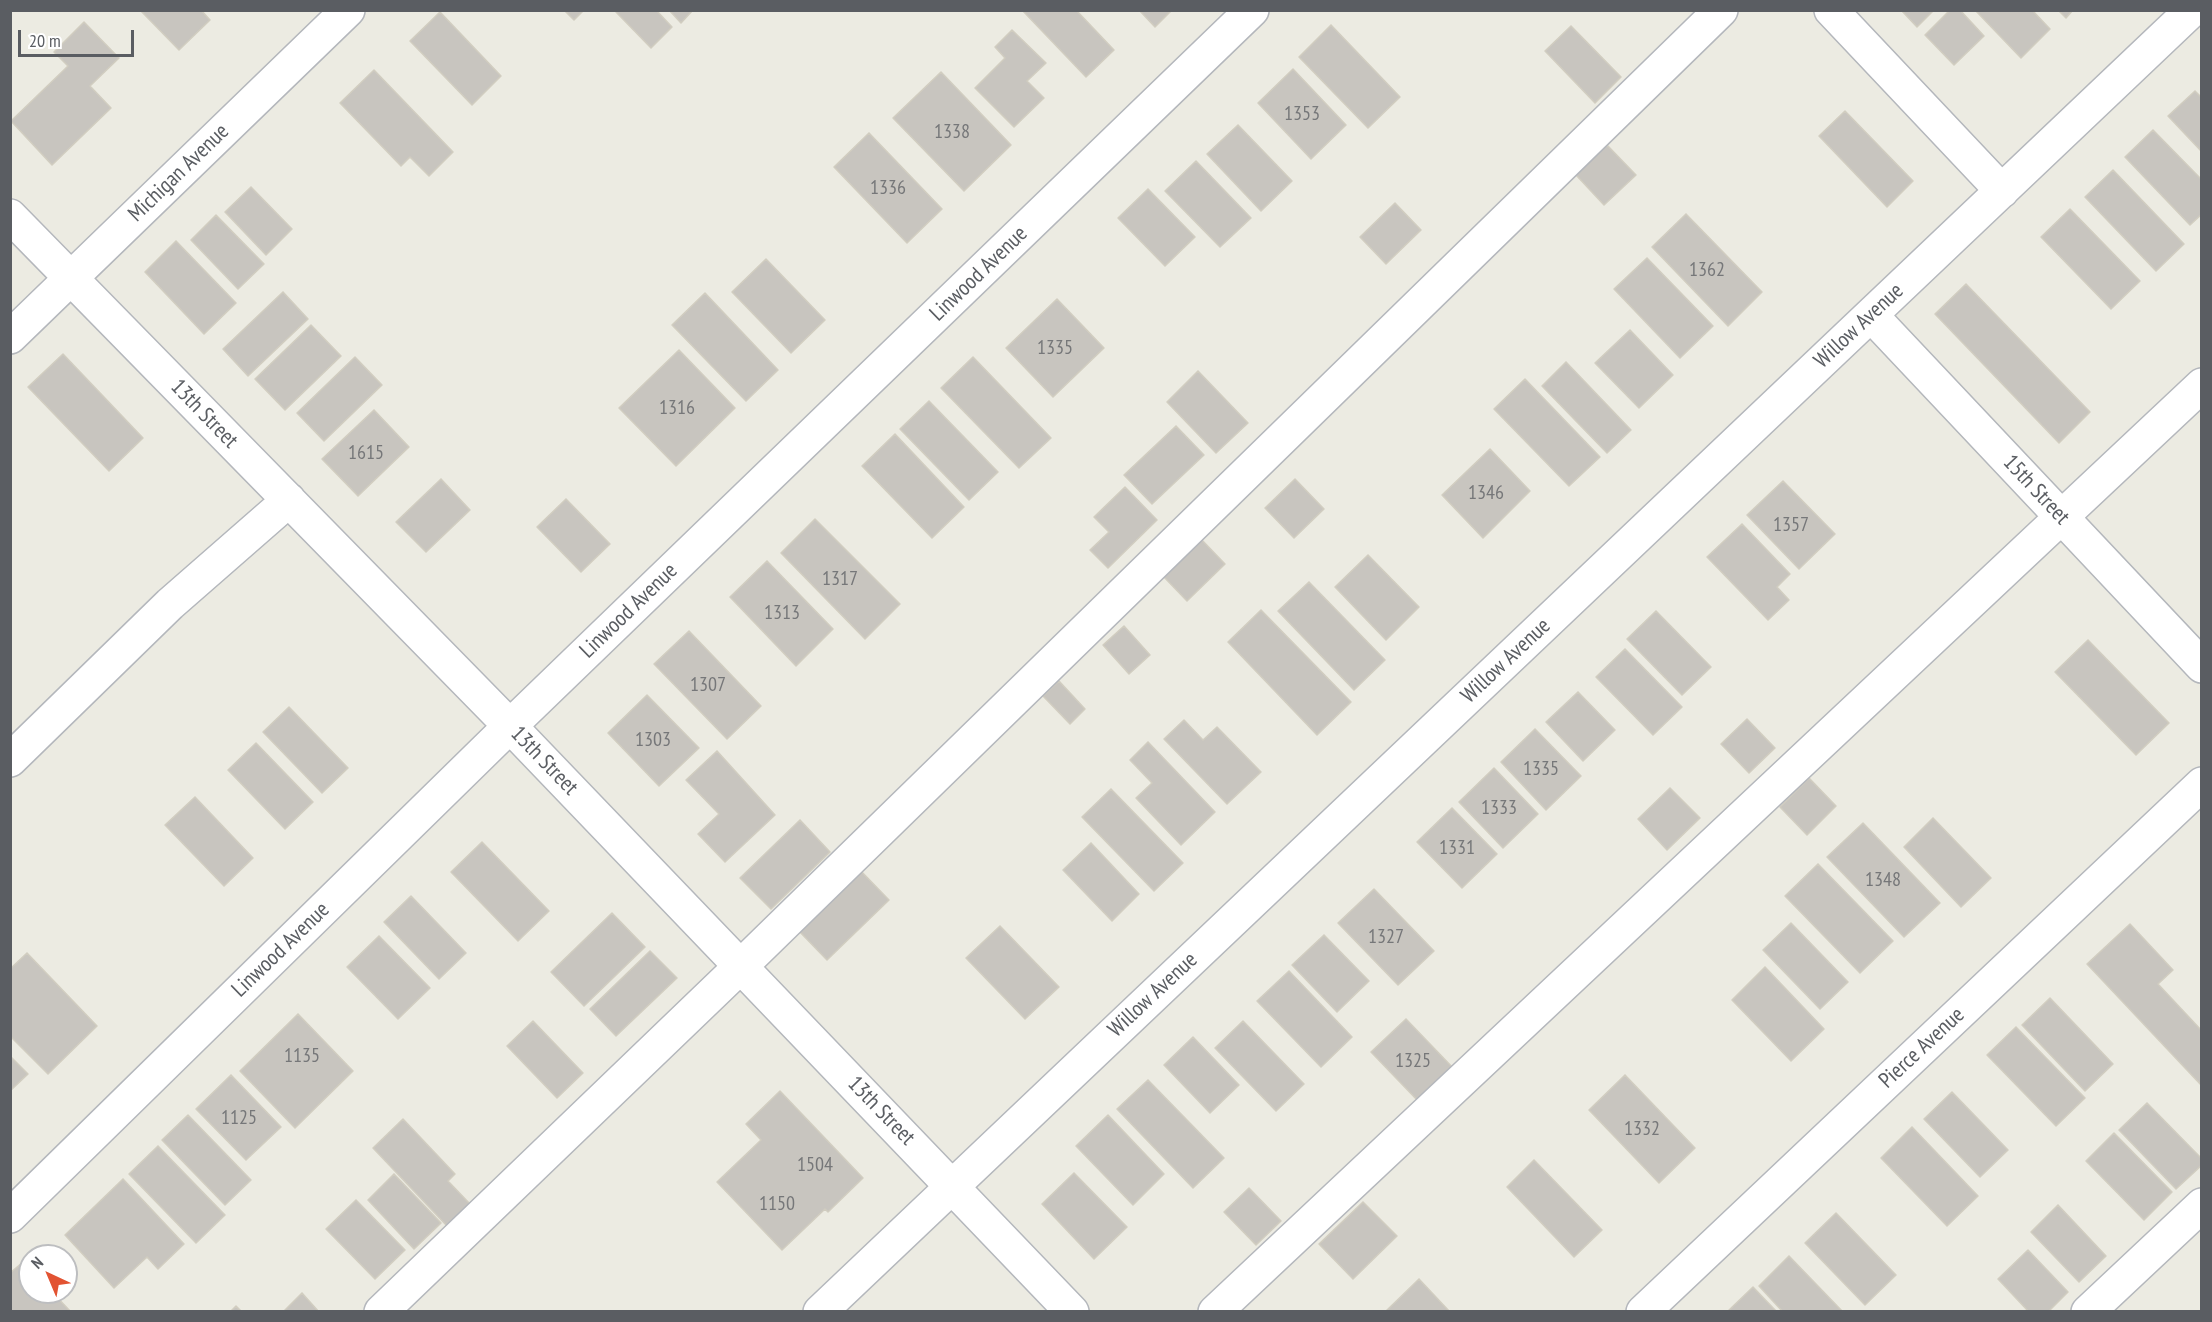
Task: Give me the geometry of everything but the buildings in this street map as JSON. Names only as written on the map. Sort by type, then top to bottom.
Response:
[{"type":"street","name":"Michigan Avenue","points":[[10,337],[348,10]]},
{"type":"street","name":"Linwood Avenue","points":[[10,1216],[510,726],[1252,10]]},
{"type":"street","points":[[381,1311],[741,966],[1721,10]]},
{"type":"street","points":[[1830,10],[2002,191]]},
{"type":"street","name":"Willow Avenue","points":[[820,1311],[2192,10]]},
{"type":"street","name":"13th Street","points":[[10,216],[510,726],[1072,1311]]},
{"type":"street","name":"15th Street","points":[[1871,315],[2202,666]]},
{"type":"street","points":[[1215,1311],[2062,518],[2202,384]]},
{"type":"street","points":[[10,760],[170,604],[289,501]]},
{"type":"street","name":"Pierce Avenue","points":[[1642,1311],[2202,784]]},
{"type":"street","points":[[2088,1311],[2202,1205]]}]
